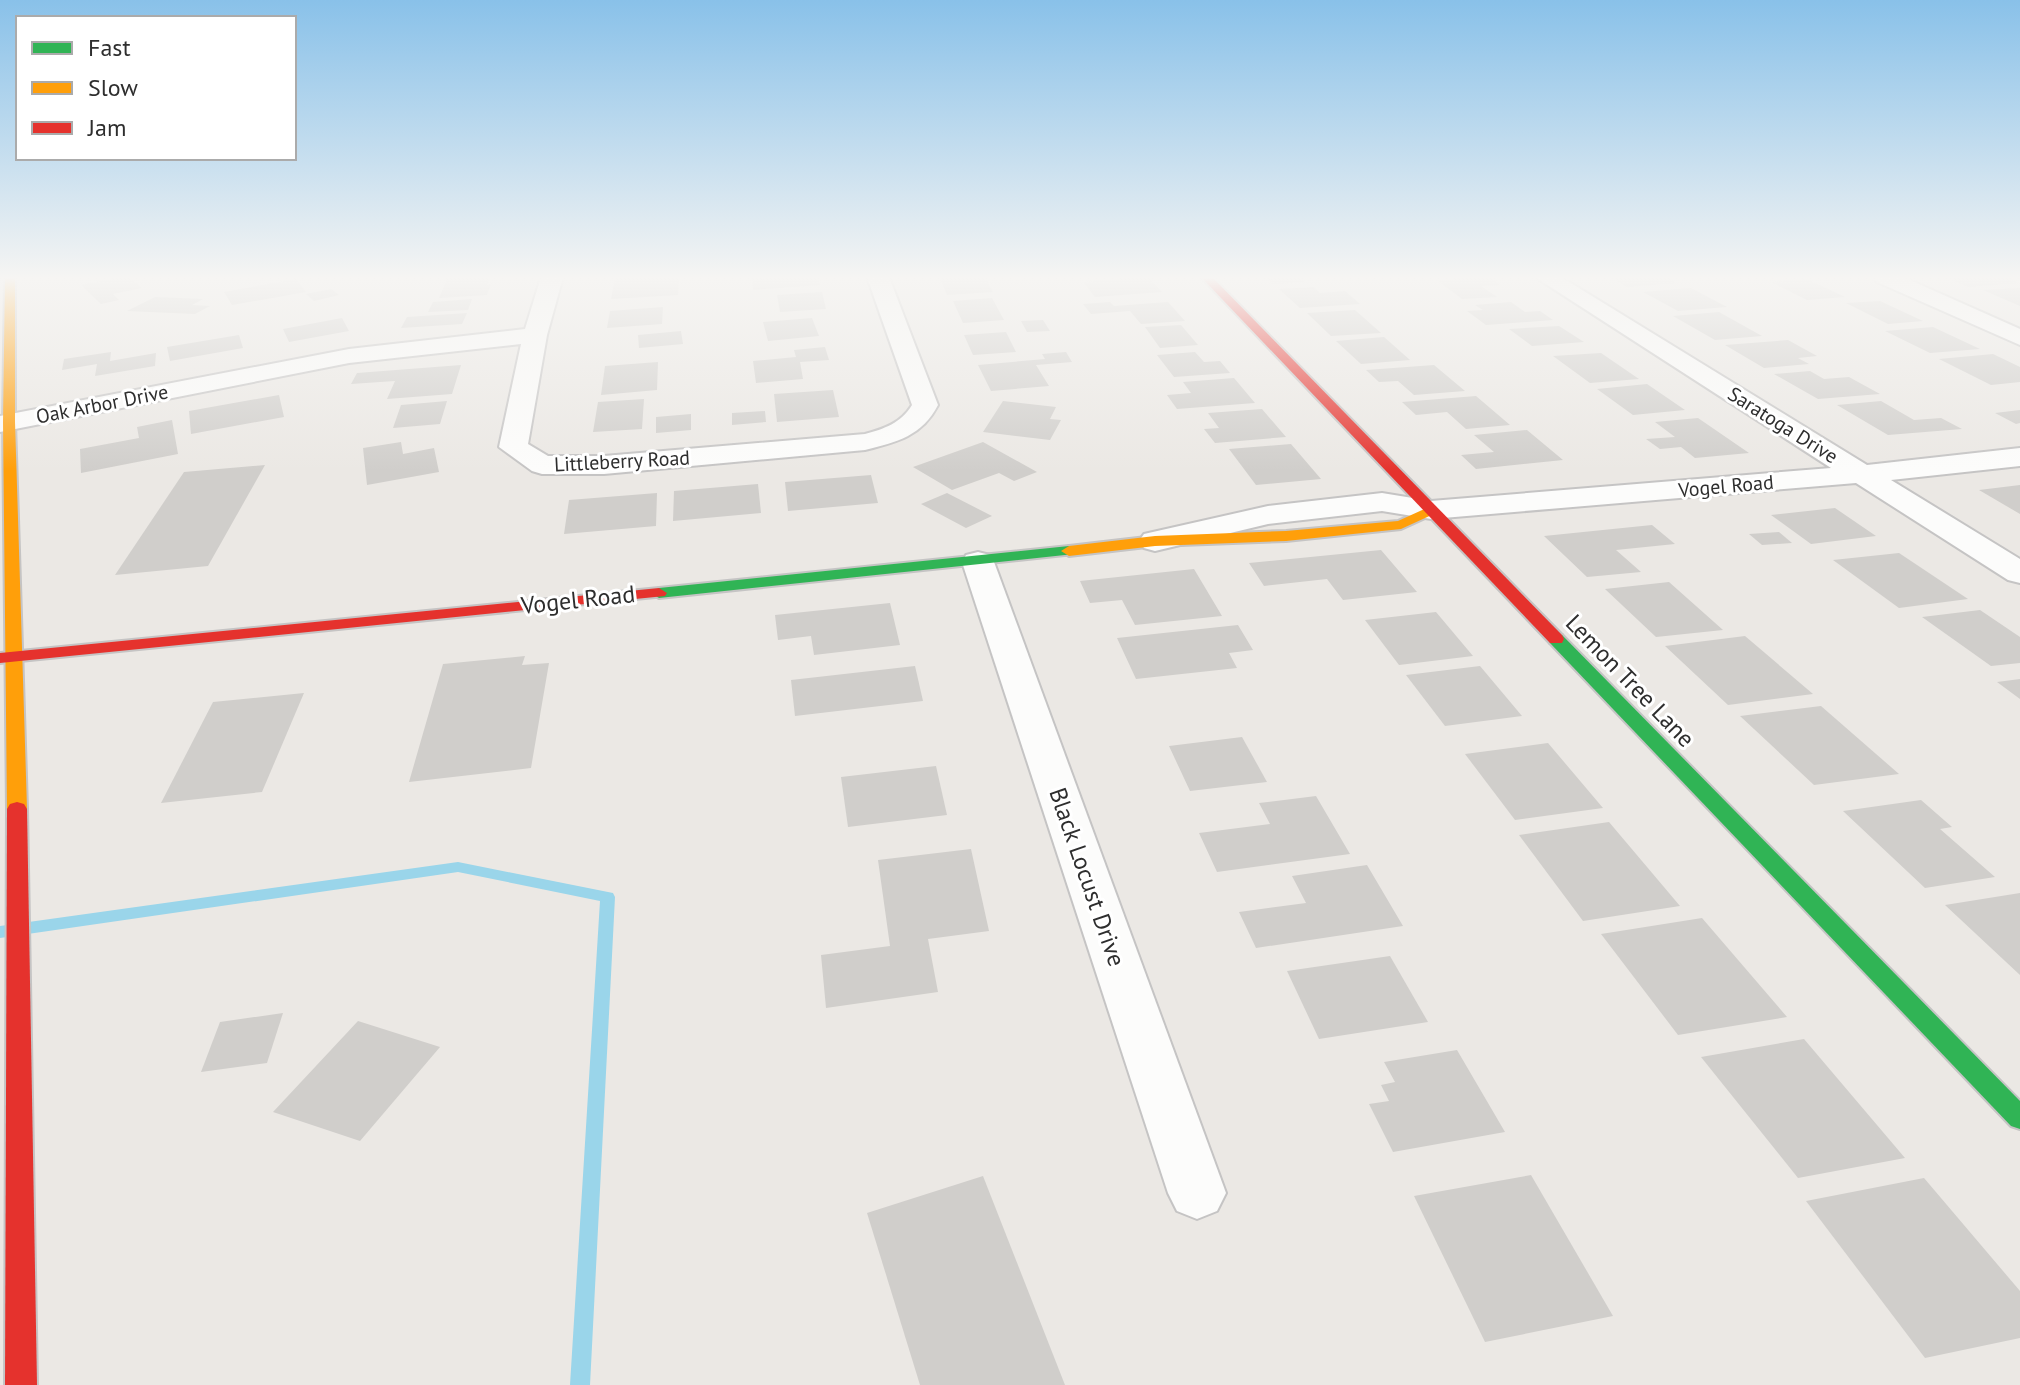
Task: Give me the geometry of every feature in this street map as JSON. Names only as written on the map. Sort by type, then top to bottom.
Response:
[{"type":"street","points":[[7,342],[4,423],[15,877],[21,1385]]},
{"type":"street","name":"Oak Arbor Drive","points":[[4,423],[349,356],[476,342]]},
{"type":"street","name":"Littleberry Road","points":[[534,342],[513,447],[542,465],[604,465],[865,442],[892,435],[918,422],[925,405],[902,342]]},
{"type":"street","name":"Lemon Tree Lane","points":[[1268,342],[2020,1118]]},
{"type":"street","name":"Saratoga Drive","points":[[1650,342],[2020,573]]},
{"type":"street","name":"Vogel Road","points":[[8,658],[978,562],[1155,541],[1219,524],[1382,502],[1431,510],[1862,474],[2020,457]]},
{"type":"street","name":"Black Locust Drive","points":[[978,562],[1197,1193]]},
{"type":"building","points":[[199,342],[241,342],[243,348],[170,361],[167,347]]},
{"type":"building","points":[[639,342],[683,344],[639,348]]},
{"type":"building","points":[[967,342],[1011,342],[1016,352],[973,355]]},
{"type":"building","points":[[1155,342],[1195,342],[1198,345],[1160,348]]},
{"type":"building","points":[[1337,342],[1389,342],[1410,360],[1361,364]]},
{"type":"building","points":[[1526,342],[1584,342],[1532,346]]},
{"type":"building","points":[[1791,342],[1817,356],[1798,358],[1809,364],[1764,368],[1725,345]]},
{"type":"building","points":[[1907,342],[1964,342],[1980,349],[1930,353]]},
{"type":"building","points":[[825,347],[829,360],[800,362],[803,379],[756,383],[753,361],[796,357],[794,350]]},
{"type":"building","points":[[111,352],[110,361],[156,353],[155,366],[95,376],[97,364],[62,370],[64,359]]},
{"type":"building","points":[[1066,352],[1072,362],[1036,365],[1049,386],[991,391],[978,365],[1045,359],[1042,354]]},
{"type":"building","points":[[1195,352],[1204,362],[1220,361],[1230,373],[1174,377],[1157,355]]},
{"type":"building","points":[[1601,353],[1639,379],[1590,383],[1553,356]]},
{"type":"building","points":[[1993,354],[2020,367],[2020,382],[1991,385],[1939,359]]},
{"type":"building","points":[[658,362],[657,390],[601,395],[605,366]]},
{"type":"building","points":[[461,365],[452,394],[387,399],[395,381],[351,384],[357,373]]},
{"type":"building","points":[[1434,365],[1465,391],[1414,395],[1398,381],[1379,382],[1366,370]]},
{"type":"building","points":[[1810,371],[1824,379],[1849,377],[1880,394],[1818,399],[1774,374]]},
{"type":"building","points":[[1234,378],[1255,403],[1177,409],[1167,395],[1191,393],[1183,382]]},
{"type":"building","points":[[1647,384],[1685,410],[1633,415],[1597,389]]},
{"type":"building","points":[[833,390],[839,417],[777,422],[774,394]]},
{"type":"building","points":[[279,395],[284,417],[191,434],[189,411]]},
{"type":"building","points":[[1476,396],[1510,425],[1466,429],[1447,412],[1416,415],[1402,402]]},
{"type":"building","points":[[644,399],[642,429],[593,432],[598,402]]},
{"type":"building","points":[[447,401],[440,424],[393,428],[401,405]]},
{"type":"building","points":[[1003,401],[1056,407],[1050,419],[1061,420],[1050,440],[983,432]]},
{"type":"building","points":[[1881,401],[1914,420],[1941,418],[1962,429],[1888,435],[1837,405]]},
{"type":"building","points":[[1262,409],[1286,437],[1215,443],[1204,429],[1219,428],[1208,413]]},
{"type":"building","points":[[2020,410],[2020,423],[2016,424],[1995,413]]},
{"type":"building","points":[[765,411],[766,422],[732,425],[732,413]]},
{"type":"building","points":[[691,414],[691,430],[656,433],[656,417]]},
{"type":"building","points":[[1698,418],[1749,453],[1695,458],[1681,447],[1660,449],[1646,439],[1675,437],[1655,422]]},
{"type":"building","points":[[172,420],[178,454],[81,473],[80,449],[139,438],[137,427]]},
{"type":"building","points":[[1527,430],[1563,460],[1476,469],[1461,455],[1494,452],[1474,435]]},
{"type":"building","points":[[401,442],[403,454],[434,448],[439,472],[367,485],[363,448]]},
{"type":"building","points":[[983,442],[1037,472],[1014,481],[999,473],[952,490],[913,467]]},
{"type":"building","points":[[1291,444],[1321,479],[1256,485],[1229,449]]},
{"type":"building","points":[[265,465],[208,566],[115,575],[184,472]]},
{"type":"building","points":[[871,475],[878,503],[788,511],[785,482]]},
{"type":"building","points":[[758,484],[761,513],[673,521],[674,491]]},
{"type":"building","points":[[2020,485],[2020,514],[1979,490]]},
{"type":"building","points":[[657,493],[656,526],[564,534],[569,500]]},
{"type":"building","points":[[947,493],[992,516],[966,528],[921,504]]},
{"type":"building","points":[[1835,508],[1876,536],[1811,544],[1771,515]]},
{"type":"building","points":[[1652,525],[1675,544],[1616,550],[1641,572],[1587,577],[1544,536]]},
{"type":"building","points":[[1779,532],[1792,543],[1762,545],[1749,534]]},
{"type":"building","points":[[1381,550],[1417,592],[1343,600],[1327,579],[1264,586],[1249,563]]},
{"type":"building","points":[[1899,553],[1968,599],[1899,608],[1833,560]]},
{"type":"building","points":[[1194,569],[1222,616],[1135,625],[1122,600],[1090,603],[1080,581]]},
{"type":"building","points":[[1669,582],[1723,630],[1656,637],[1605,589]]},
{"type":"building","points":[[890,603],[900,645],[814,655],[811,636],[778,640],[775,615]]},
{"type":"building","points":[[1980,610],[2020,637],[2020,663],[1991,666],[1922,617]]},
{"type":"building","points":[[1436,612],[1473,656],[1399,665],[1365,620]]},
{"type":"building","points":[[1238,625],[1253,650],[1229,653],[1237,668],[1136,679],[1117,638]]},
{"type":"building","points":[[1745,636],[1813,694],[1728,705],[1665,646]]},
{"type":"building","points":[[525,656],[522,665],[549,663],[531,768],[409,782],[443,664]]},
{"type":"building","points":[[915,666],[923,701],[795,716],[791,680]]},
{"type":"building","points":[[1480,666],[1522,716],[1445,726],[1406,675]]},
{"type":"building","points":[[2020,679],[2020,699],[1997,682]]},
{"type":"building","points":[[304,693],[262,792],[161,803],[213,702]]},
{"type":"building","points":[[1821,706],[1899,774],[1814,785],[1740,716]]},
{"type":"building","points":[[1242,737],[1267,782],[1190,791],[1169,746]]},
{"type":"building","points":[[1548,743],[1603,808],[1515,820],[1465,754]]},
{"type":"building","points":[[936,766],[947,815],[848,827],[841,777]]},
{"type":"building","points":[[1316,796],[1350,854],[1217,872],[1199,833],[1270,824],[1259,803]]},
{"type":"building","points":[[1921,800],[1952,827],[1940,829],[1995,877],[1925,888],[1843,811]]},
{"type":"building","points":[[1609,822],[1680,906],[1583,921],[1519,835]]},
{"type":"building","points":[[971,849],[989,931],[928,939],[938,992],[826,1008],[821,955],[890,946],[878,860]]},
{"type":"building","points":[[1367,865],[1403,926],[1256,948],[1239,912],[1306,903],[1292,876]]},
{"type":"building","points":[[2020,893],[2020,975],[1945,905]]},
{"type":"building","points":[[1702,918],[1787,1017],[1678,1035],[1601,934]]},
{"type":"building","points":[[1390,956],[1428,1022],[1319,1039],[1287,971]]},
{"type":"building","points":[[283,1013],[267,1063],[201,1072],[220,1022]]},
{"type":"building","points":[[358,1021],[440,1047],[360,1141],[273,1112]]},
{"type":"building","points":[[1804,1039],[1905,1158],[1798,1178],[1701,1057]]},
{"type":"building","points":[[1457,1050],[1505,1132],[1393,1152],[1369,1104],[1389,1101],[1381,1085],[1395,1082],[1384,1062]]},
{"type":"building","points":[[1531,1175],[1613,1316],[1485,1342],[1414,1196]]},
{"type":"building","points":[[983,1176],[1065,1385],[920,1385],[867,1213]]},
{"type":"building","points":[[1924,1178],[2020,1291],[2020,1338],[1925,1358],[1806,1201]]},
{"type":"waterway","points":[[0,932],[458,867],[608,897],[580,1385]]},
{"type":"traffic: fast","points":[[659,593],[1069,551]]},
{"type":"traffic: fast","points":[[1556,639],[2020,1118]]},
{"type":"traffic: slow","points":[[10,342],[17,809]]},
{"type":"traffic: slow","points":[[1069,551],[1155,541],[1286,536],[1401,525],[1431,510]]},
{"type":"traffic: jam","points":[[1268,342],[1556,639]]},
{"type":"traffic: jam","points":[[0,658],[659,593]]},
{"type":"traffic: jam","points":[[17,809],[21,1385]]}]
